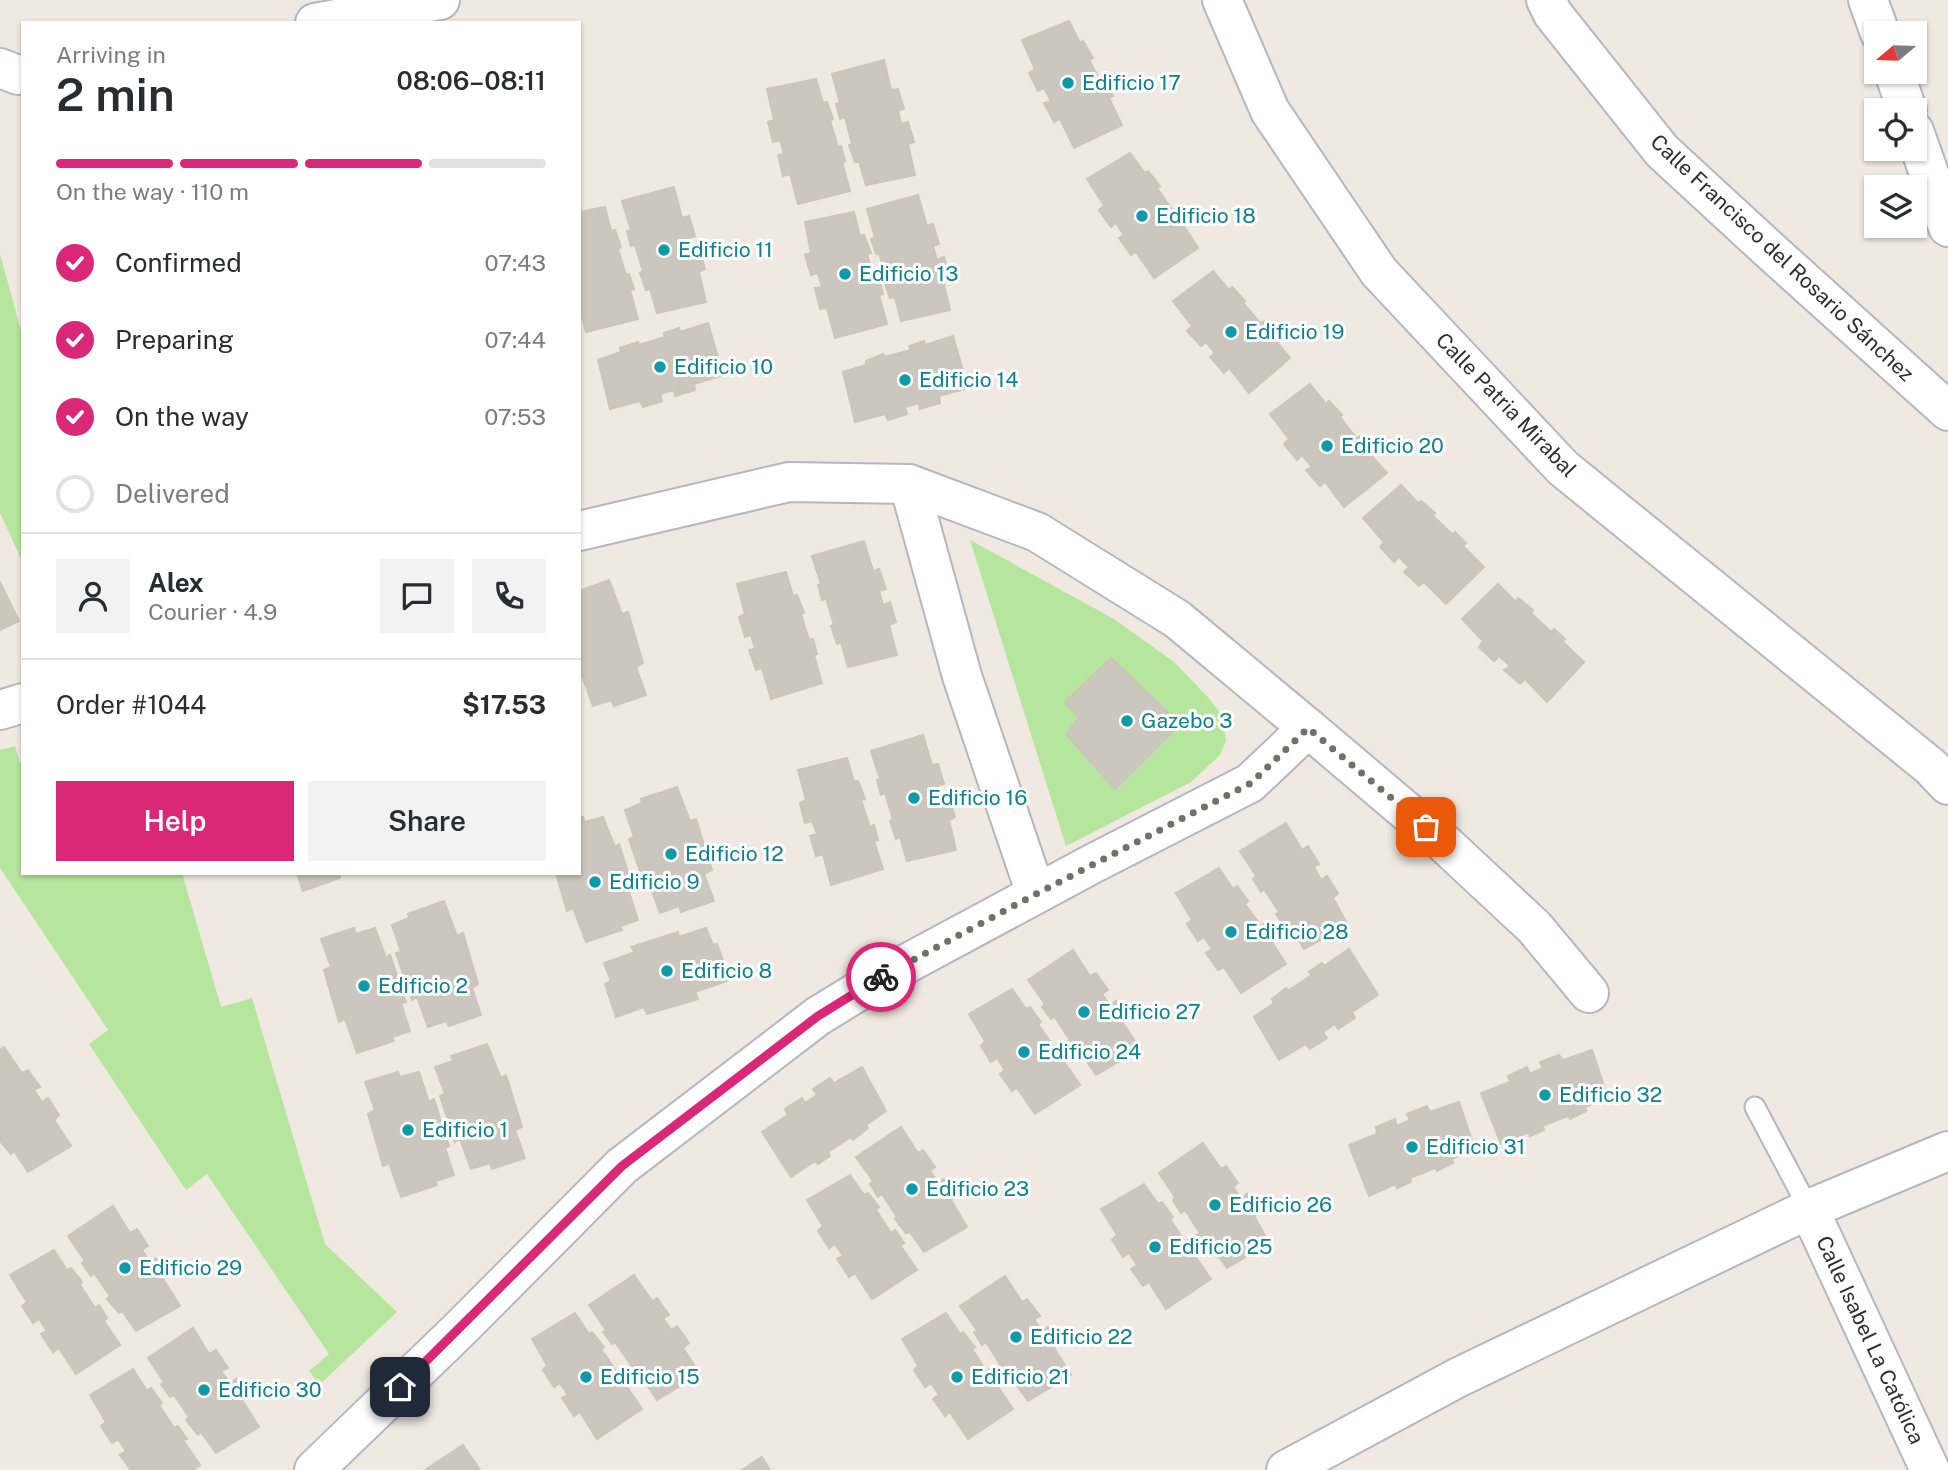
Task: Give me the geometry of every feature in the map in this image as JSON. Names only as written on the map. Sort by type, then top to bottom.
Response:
[{"type":"street","points":[[307,0],[314,21]]},
{"type":"street","points":[[326,21],[440,0]]},
{"type":"street","name":"Calle Patria Mirabal","points":[[1223,0],[1270,111],[1379,272],[1563,468],[1942,767]]},
{"type":"street","name":"Calle Francisco del Rosario Sánchez","points":[[1546,0],[1553,14],[1662,151],[1948,411]]},
{"type":"street","points":[[1868,0],[1876,21]]},
{"type":"street","points":[[0,68],[21,74]]},
{"type":"street","points":[[1925,161],[1948,227]]},
{"type":"street","points":[[581,531],[789,482],[909,484],[1037,532],[1177,619],[1308,728],[1446,844],[1534,927],[1589,993]]},
{"type":"street","points":[[909,484],[962,676],[1036,894]]},
{"type":"street","points":[[0,710],[21,704]]},
{"type":"street","points":[[314,1470],[460,1329],[622,1166],[818,1016],[880,978],[1036,894],[1251,783],[1308,728]]},
{"type":"street","points":[[1286,1470],[1459,1377],[1810,1209],[1948,1150]]},
{"type":"street","name":"Calle Isabel La Católica","points":[[1810,1209],[1931,1465]]},
{"type":"lane","points":[[1755,1107],[1810,1209]]},
{"type":"green space","points":[[0,254],[21,331],[21,559],[0,513]]},
{"type":"green space","points":[[970,540],[1114,619],[1174,662],[1221,714],[1226,741],[1220,755],[1191,782],[1066,846]]},
{"type":"green space","points":[[15,746],[21,763],[21,875],[183,875],[221,1007],[252,998],[325,1244],[397,1312],[320,1384],[309,1371],[329,1354],[207,1174],[186,1190],[89,1044],[108,1030],[0,868],[0,750]]},
{"type":"building","name":"Edificio 17","points":[[1069,21],[1080,43],[1083,41],[1093,58],[1089,60],[1102,84],[1106,82],[1113,96],[1109,98],[1122,125],[1074,148],[1060,119],[1054,122],[1044,103],[1051,101],[1044,88],[1038,91],[1029,73],[1035,69],[1022,40]]},
{"type":"building","points":[[884,60],[891,90],[898,89],[904,109],[898,110],[901,124],[908,122],[914,142],[908,144],[915,175],[866,185],[859,162],[855,162],[849,145],[852,144],[845,117],[840,119],[836,104],[840,103],[832,74]]},
{"type":"building","points":[[816,79],[823,103],[827,102],[833,119],[830,121],[838,147],[841,146],[845,161],[842,162],[850,191],[798,204],[790,174],[783,176],[778,155],[784,154],[780,140],[773,142],[768,122],[774,120],[767,89]]},
{"type":"building","name":"Edificio 18","points":[[1130,153],[1145,173],[1148,171],[1160,186],[1157,188],[1173,211],[1176,208],[1198,248],[1154,278],[1136,252],[1131,255],[1119,238],[1124,235],[1116,223],[1111,227],[1099,210],[1104,205],[1087,179]]},
{"type":"building","name":"Edificio 11","points":[[674,187],[682,218],[689,216],[695,236],[689,238],[692,252],[699,249],[705,269],[699,272],[706,302],[657,313],[650,289],[646,290],[640,273],[643,271],[635,245],[631,246],[627,231],[631,230],[622,201]]},
{"type":"building","points":[[918,195],[927,226],[933,224],[939,244],[933,246],[937,260],[944,257],[949,277],[943,280],[950,310],[901,321],[895,297],[890,298],[884,281],[887,279],[879,253],[876,254],[871,239],[875,238],[867,209]]},
{"type":"building","points":[[605,207],[611,231],[615,230],[621,247],[618,249],[626,275],[629,274],[634,289],[630,290],[638,319],[586,332],[581,313],[581,212]]},
{"type":"building","name":"Edificio 13","points":[[854,212],[860,236],[864,235],[871,253],[867,254],[875,281],[879,280],[883,294],[879,295],[887,324],[835,338],[827,308],[820,309],[815,288],[822,287],[818,273],[811,275],[805,255],[811,253],[805,222]]},
{"type":"building","name":"Edificio 19","points":[[1213,271],[1229,290],[1232,287],[1245,301],[1243,303],[1261,324],[1264,321],[1274,333],[1271,335],[1290,358],[1249,393],[1229,368],[1224,373],[1210,357],[1215,353],[1206,342],[1201,346],[1187,331],[1192,326],[1173,301]]},
{"type":"building","name":"Edificio 10","points":[[708,323],[723,375],[694,384],[695,390],[675,396],[674,390],[660,394],[662,401],[643,407],[640,401],[610,409],[598,360],[621,352],[620,348],[665,337],[664,333],[679,328],[680,332]]},
{"type":"building","name":"Edificio 14","points":[[953,336],[968,388],[939,396],[940,403],[920,409],[919,403],[905,407],[907,414],[888,420],[885,414],[855,422],[843,372],[866,365],[866,361],[883,354],[884,357],[911,350],[909,346],[924,341],[925,345]]},
{"type":"building","name":"Edificio 20","points":[[1310,384],[1326,404],[1329,401],[1342,415],[1340,417],[1357,439],[1360,436],[1370,448],[1367,451],[1387,473],[1344,507],[1325,482],[1320,486],[1306,470],[1312,467],[1302,455],[1297,460],[1284,444],[1289,439],[1270,414]]},
{"type":"building","points":[[1401,485],[1418,503],[1421,501],[1435,513],[1433,516],[1453,535],[1455,532],[1466,543],[1463,546],[1484,567],[1446,604],[1424,582],[1419,586],[1404,572],[1409,567],[1399,557],[1394,562],[1380,547],[1384,542],[1363,518]]},
{"type":"building","points":[[864,541],[873,571],[879,569],[886,589],[879,591],[883,605],[890,602],[896,622],[889,625],[897,655],[848,667],[841,642],[837,644],[831,626],[834,625],[826,598],[822,600],[818,585],[821,584],[812,556]]},
{"type":"building","points":[[786,572],[793,596],[797,595],[804,613],[801,614],[809,640],[813,639],[817,654],[814,655],[822,683],[771,699],[762,668],[756,670],[749,650],[755,649],[751,635],[745,637],[739,617],[745,614],[737,584]]},
{"type":"building","points":[[609,580],[622,614],[628,612],[643,663],[636,667],[646,695],[614,706],[611,700],[593,706],[581,677],[581,590]]},
{"type":"building","points":[[0,582],[19,621],[0,630]]},
{"type":"building","points":[[1498,584],[1516,602],[1518,598],[1533,610],[1531,613],[1551,632],[1554,629],[1584,662],[1547,702],[1525,679],[1520,684],[1504,670],[1510,666],[1499,656],[1494,661],[1479,647],[1483,641],[1462,619]]},
{"type":"building","name":"Gazebo 3","points":[[1111,658],[1180,724],[1115,789],[1066,734],[1079,718],[1065,702]]},
{"type":"building","name":"Edificio 16","points":[[923,735],[932,765],[938,764],[944,784],[938,785],[942,799],[949,797],[955,817],[949,820],[956,850],[907,861],[900,837],[896,839],[890,821],[893,820],[885,793],[881,795],[877,780],[880,779],[871,751]]},
{"type":"building","points":[[847,758],[854,782],[858,781],[865,799],[861,800],[870,827],[874,825],[878,840],[874,841],[883,869],[831,885],[823,854],[816,856],[810,836],[817,834],[812,821],[805,823],[800,803],[806,800],[798,770]]},
{"type":"building","name":"Edificio 12","points":[[677,787],[690,821],[696,819],[712,870],[704,874],[714,901],[681,912],[679,906],[660,913],[649,883],[645,886],[629,839],[634,837],[625,810],[642,803],[641,799]]},
{"type":"building","name":"Edificio 9","points":[[603,817],[615,847],[619,844],[634,891],[629,892],[638,920],[620,926],[622,930],[586,942],[573,908],[567,911],[557,875],[581,875],[581,818],[585,822]]},
{"type":"building","points":[[1286,823],[1302,850],[1308,846],[1319,864],[1314,867],[1321,880],[1327,876],[1338,893],[1333,898],[1348,925],[1304,949],[1291,927],[1287,930],[1276,914],[1279,912],[1264,889],[1261,892],[1253,879],[1256,876],[1240,851]]},
{"type":"building","name":"Edificio 28","points":[[1219,868],[1233,889],[1237,886],[1248,901],[1245,904],[1273,937],[1270,939],[1286,964],[1241,993],[1224,967],[1218,970],[1206,953],[1212,949],[1204,937],[1198,941],[1187,924],[1192,920],[1176,893]]},
{"type":"building","points":[[298,875],[339,875],[340,878],[303,891]]},
{"type":"building","points":[[444,901],[457,936],[463,933],[478,984],[472,988],[481,1015],[449,1026],[446,1021],[428,1027],[417,997],[412,1000],[396,953],[401,952],[392,925],[409,918],[408,914]]},
{"type":"building","name":"Edificio 2","points":[[354,928],[356,934],[375,928],[386,958],[390,955],[406,1002],[401,1003],[410,1031],[392,1037],[394,1041],[357,1053],[345,1019],[339,1022],[324,970],[331,967],[321,939]]},
{"type":"building","name":"Edificio 8","points":[[706,928],[713,945],[717,944],[730,980],[695,992],[698,999],[647,1014],[644,1007],[616,1017],[605,984],[611,981],[604,963],[635,952],[631,947],[678,932],[679,937]]},
{"type":"building","points":[[1349,949],[1378,995],[1352,1012],[1355,1018],[1338,1029],[1335,1024],[1323,1032],[1327,1038],[1310,1049],[1306,1044],[1279,1060],[1254,1017],[1274,1003],[1272,999],[1286,988],[1289,990],[1312,975],[1309,972],[1322,963],[1324,966]]},
{"type":"building","name":"Edificio 27","points":[[1073,950],[1090,976],[1096,973],[1108,990],[1102,994],[1110,1005],[1116,1001],[1127,1018],[1123,1023],[1140,1049],[1096,1075],[1082,1054],[1079,1056],[1067,1042],[1070,1040],[1054,1016],[1051,1019],[1042,1007],[1045,1004],[1028,980]]},
{"type":"building","name":"Edificio 24","points":[[1012,989],[1026,1009],[1030,1007],[1041,1022],[1038,1024],[1054,1047],[1057,1045],[1066,1058],[1063,1060],[1080,1085],[1035,1114],[1017,1088],[1012,1091],[1000,1074],[1005,1070],[997,1058],[991,1062],[981,1046],[985,1041],[969,1014]]},
{"type":"building","points":[[487,1044],[501,1078],[506,1075],[522,1127],[515,1130],[525,1158],[492,1169],[490,1163],[471,1169],[460,1139],[455,1142],[440,1096],[445,1094],[435,1067],[453,1061],[451,1056]]},
{"type":"building","points":[[4,1047],[22,1073],[28,1070],[40,1087],[34,1090],[42,1102],[48,1098],[59,1115],[54,1120],[71,1146],[28,1172],[14,1151],[11,1154],[0,1141],[0,1050]]},
{"type":"building","name":"Edificio 32","points":[[1592,1050],[1608,1098],[1585,1107],[1586,1111],[1570,1119],[1568,1116],[1542,1126],[1544,1130],[1530,1136],[1529,1132],[1501,1144],[1481,1093],[1510,1082],[1508,1076],[1527,1067],[1530,1074],[1543,1068],[1540,1062],[1559,1055],[1563,1060]]},
{"type":"building","points":[[862,1067],[886,1111],[866,1125],[868,1128],[853,1140],[851,1137],[828,1152],[830,1156],[818,1164],[815,1161],[791,1177],[762,1132],[788,1115],[785,1109],[802,1098],[805,1103],[817,1095],[813,1089],[830,1078],[834,1083]]},
{"type":"building","name":"Edificio 1","points":[[398,1072],[400,1077],[419,1072],[429,1102],[434,1099],[449,1146],[445,1148],[454,1175],[436,1181],[437,1185],[401,1197],[389,1163],[383,1166],[368,1114],[375,1110],[365,1082]]},
{"type":"building","name":"Edificio 31","points":[[1459,1102],[1475,1149],[1452,1159],[1453,1163],[1437,1171],[1435,1168],[1410,1178],[1411,1182],[1397,1188],[1396,1184],[1369,1196],[1349,1145],[1377,1134],[1376,1127],[1395,1119],[1397,1126],[1410,1120],[1407,1114],[1427,1106],[1430,1112]]},
{"type":"building","name":"Edificio 23","points":[[901,1127],[918,1153],[923,1150],[935,1167],[930,1171],[938,1182],[944,1179],[955,1196],[951,1200],[967,1227],[924,1252],[910,1232],[906,1233],[895,1219],[897,1217],[882,1194],[878,1197],[870,1184],[873,1181],[856,1157]]},
{"type":"building","name":"Edificio 26","points":[[1203,1143],[1221,1169],[1226,1166],[1238,1183],[1233,1187],[1241,1198],[1247,1194],[1258,1212],[1254,1216],[1269,1243],[1227,1268],[1212,1248],[1209,1249],[1197,1235],[1200,1233],[1185,1210],[1181,1213],[1173,1200],[1175,1197],[1159,1173]]},
{"type":"building","points":[[850,1175],[864,1195],[868,1193],[879,1207],[876,1210],[891,1233],[895,1230],[904,1243],[900,1245],[917,1270],[872,1299],[855,1273],[849,1277],[837,1259],[843,1256],[835,1244],[829,1248],[818,1231],[823,1226],[807,1200]]},
{"type":"building","name":"Edificio 25","points":[[1144,1184],[1158,1204],[1162,1202],[1173,1217],[1170,1219],[1185,1242],[1189,1239],[1197,1252],[1194,1255],[1211,1279],[1166,1309],[1149,1282],[1143,1286],[1131,1269],[1137,1265],[1129,1253],[1123,1257],[1112,1240],[1117,1235],[1101,1209]]},
{"type":"building","name":"Edificio 29","points":[[113,1206],[130,1233],[137,1229],[148,1246],[142,1250],[150,1262],[156,1258],[168,1275],[163,1279],[180,1306],[136,1331],[122,1311],[119,1313],[107,1299],[110,1296],[94,1273],[91,1276],[82,1263],[85,1261],[68,1236]]},
{"type":"building","points":[[54,1250],[67,1270],[71,1268],[82,1282],[80,1285],[95,1308],[99,1305],[107,1318],[104,1321],[120,1345],[76,1374],[59,1348],[53,1352],[41,1334],[47,1331],[39,1319],[33,1323],[22,1306],[27,1302],[10,1275]]},
{"type":"building","points":[[634,1275],[652,1301],[657,1298],[669,1315],[663,1318],[671,1330],[677,1326],[689,1343],[683,1348],[700,1374],[657,1400],[643,1379],[639,1382],[628,1367],[631,1365],[615,1342],[612,1344],[603,1332],[606,1330],[589,1305]]},
{"type":"building","name":"Edificio 22","points":[[1005,1276],[1022,1302],[1027,1299],[1040,1316],[1034,1319],[1042,1331],[1048,1327],[1059,1344],[1054,1348],[1071,1375],[1028,1401],[1013,1380],[1010,1382],[998,1368],[1001,1366],[986,1342],[982,1345],[974,1332],[977,1330],[960,1306]]},
{"type":"building","name":"Edificio 15","points":[[575,1313],[589,1334],[592,1332],[604,1347],[601,1349],[617,1372],[620,1370],[628,1382],[625,1384],[642,1409],[597,1439],[580,1412],[574,1416],[562,1398],[568,1395],[560,1383],[554,1387],[543,1370],[547,1365],[532,1339]]},
{"type":"building","name":"Edificio 21","points":[[946,1313],[960,1334],[963,1332],[975,1347],[972,1349],[987,1372],[990,1369],[999,1382],[996,1384],[1013,1409],[968,1439],[950,1412],[945,1416],[933,1399],[939,1395],[931,1383],[925,1387],[914,1370],[918,1365],[902,1339]]},
{"type":"building","name":"Edificio 30","points":[[193,1328],[209,1354],[216,1350],[228,1368],[221,1371],[230,1383],[236,1379],[247,1396],[242,1400],[259,1427],[216,1453],[201,1432],[198,1435],[186,1420],[189,1417],[174,1395],[170,1397],[161,1384],[164,1382],[148,1358]]},
{"type":"building","points":[[133,1369],[147,1391],[151,1388],[162,1403],[159,1405],[174,1428],[178,1426],[187,1439],[183,1440],[200,1465],[193,1470],[131,1470],[120,1455],[126,1451],[118,1439],[112,1443],[101,1426],[106,1422],[90,1395]]},
{"type":"building","points":[[463,1445],[480,1470],[425,1470]]},
{"type":"building","points":[[762,1457],[770,1470],[742,1470]]},
{"type":"way so far","points":[[881,977],[1251,783],[1308,728],[1426,827]]},
{"type":"place","name":"Edificio 17","points":[[1068,83]]},
{"type":"place","name":"Edificio 18","points":[[1142,216]]},
{"type":"place","name":"Edificio 11","points":[[664,250]]},
{"type":"place","name":"Edificio 13","points":[[845,274]]},
{"type":"place","name":"Edificio 19","points":[[1231,332]]},
{"type":"place","name":"Edificio 10","points":[[660,367]]},
{"type":"place","name":"Edificio 14","points":[[905,380]]},
{"type":"place","name":"Edificio 20","points":[[1327,446]]},
{"type":"place","name":"Gazebo 3","points":[[1127,721]]},
{"type":"place","name":"Edificio 16","points":[[914,798]]},
{"type":"place","name":"Edificio 12","points":[[671,854]]},
{"type":"place","name":"Edificio 9","points":[[595,882]]},
{"type":"place","name":"Edificio 28","points":[[1231,932]]},
{"type":"place","name":"Edificio 8","points":[[667,971]]},
{"type":"place","name":"Edificio 2","points":[[364,986]]},
{"type":"place","name":"Edificio 27","points":[[1084,1012]]},
{"type":"place","name":"Edificio 24","points":[[1024,1052]]},
{"type":"place","name":"Edificio 32","points":[[1545,1095]]},
{"type":"place","name":"Edificio 1","points":[[408,1130]]},
{"type":"place","name":"Edificio 31","points":[[1412,1147]]},
{"type":"place","name":"Edificio 23","points":[[912,1189]]},
{"type":"place","name":"Edificio 26","points":[[1215,1205]]},
{"type":"place","name":"Edificio 25","points":[[1155,1247]]},
{"type":"place","name":"Edificio 29","points":[[125,1268]]},
{"type":"place","name":"Edificio 22","points":[[1016,1337]]},
{"type":"place","name":"Edificio 15","points":[[586,1377]]},
{"type":"place","name":"Edificio 21","points":[[957,1377]]},
{"type":"place","name":"Edificio 30","points":[[204,1390]]},
{"type":"route","points":[[400,1387],[622,1166],[818,1016],[881,977]]}]
